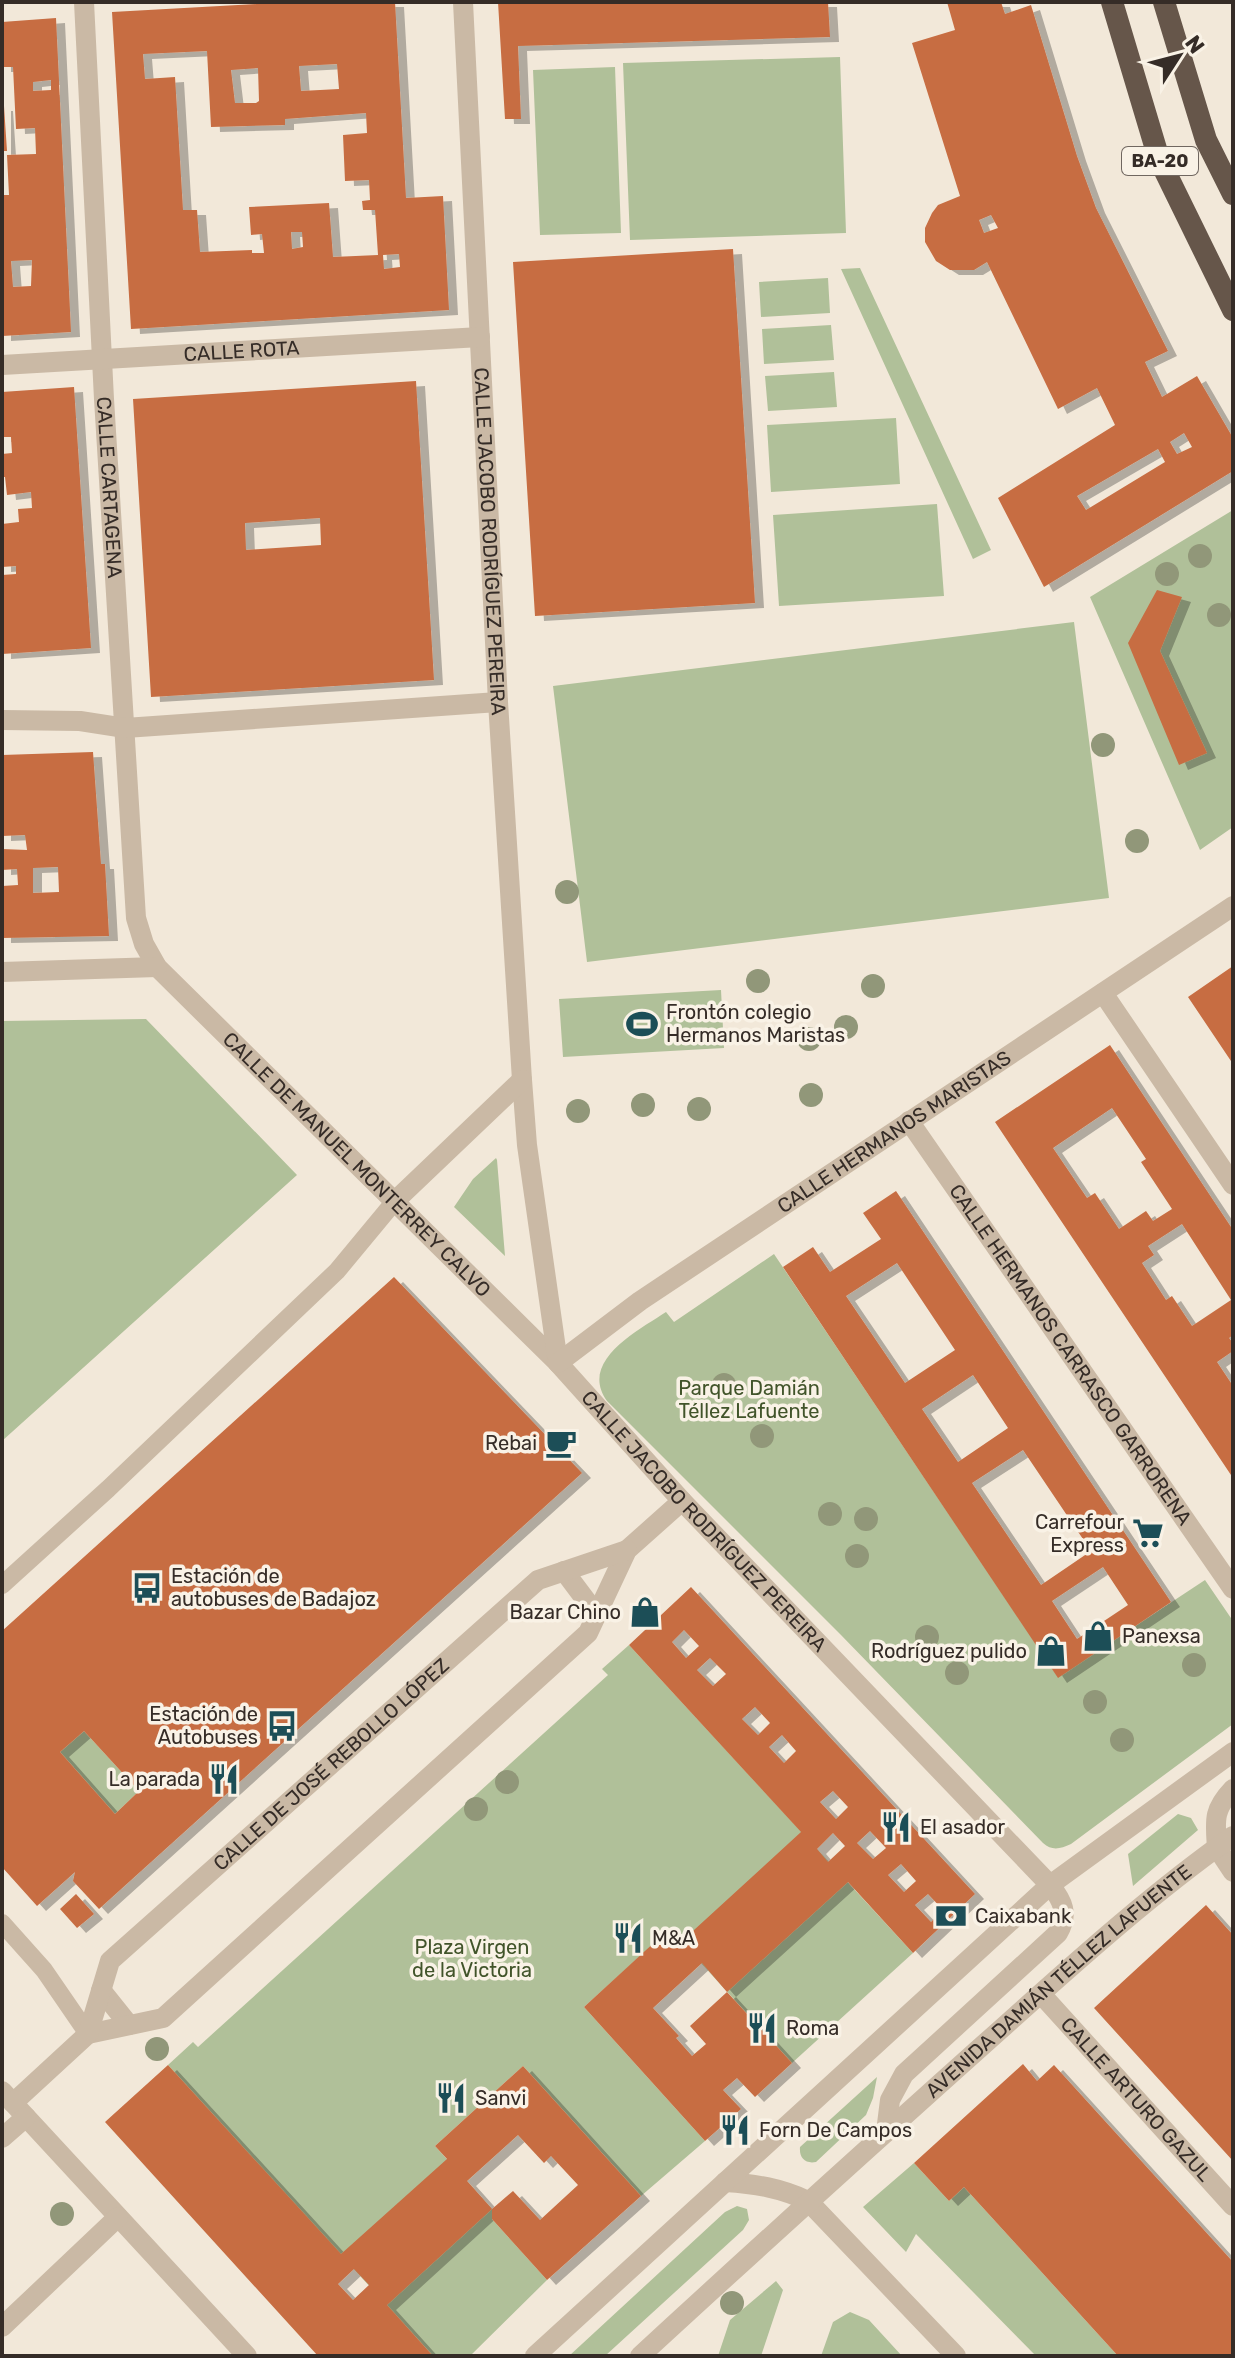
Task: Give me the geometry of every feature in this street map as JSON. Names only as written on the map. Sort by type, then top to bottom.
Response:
[{"type":"highway","name":"BA-20","points":[[1112,2],[1159,159],[1233,310]]},
{"type":"highway","name":"BA-20","points":[[1164,2],[1206,140],[1233,194]]},
{"type":"street","name":"CALLE CARTAGENA","points":[[84,2],[136,918],[144,944],[157,967]]},
{"type":"street","name":"CALLE JACOBO RODRÍGUEZ PEREIRA","points":[[463,2],[498,702],[522,1080],[527,1145],[558,1363],[682,1501],[1050,1885]]},
{"type":"street","name":"CALLE ROTA","points":[[2,365],[480,337]]},
{"type":"street","points":[[2,720],[80,721],[125,728],[498,702]]},
{"type":"street","name":"CALLE HERMANOS MARISTAS","points":[[558,1363],[640,1301],[1233,906]]},
{"type":"street","points":[[2,972],[157,967]]},
{"type":"street","name":"CALLE DE MANUEL MONTERREY CALVO","points":[[157,967],[558,1363]]},
{"type":"street","points":[[1103,993],[1229,1171]]},
{"type":"street","points":[[395,1201],[522,1080]]},
{"type":"street","name":"CALLE HERMANOS CARRASCO GARRORENA","points":[[909,1121],[1233,1589]]},
{"type":"street","name":"CALLE DE JOSÉ REBOLLO LÓPEZ","points":[[627,1550],[588,1633],[163,2018],[88,2034],[110,1961],[538,1580],[627,1550],[682,1501]]},
{"type":"street","points":[[564,1571],[597,1615]]},
{"type":"street","points":[[535,2356],[1050,1885],[1233,1752]]},
{"type":"street","points":[[1233,1789],[1216,1811],[1233,1872]]},
{"type":"street","name":"AVENIDA DAMIÁN TÉLLEZ LAFUENTE","points":[[640,2356],[808,2201],[1041,1994],[1123,1922],[1225,1842]]},
{"type":"street","points":[[886,2132],[890,2100],[904,2074],[1058,1933],[1065,1917],[1061,1900],[1050,1885]]},
{"type":"street","points":[[101,1990],[129,2025]]},
{"type":"street","name":"CALLE ARTURO GAZUL","points":[[1041,1994],[1233,2206]]},
{"type":"street","points":[[2,2138],[14,2104],[88,2034]]},
{"type":"street","points":[[14,2104],[247,2356]]},
{"type":"street","points":[[725,2182],[767,2185],[808,2201],[956,2356]]},
{"type":"street","points":[[2,2327],[118,2217]]},
{"type":"lane","points":[[2,1585],[108,1489],[337,1271],[395,1201]]},
{"type":"lane","points":[[2,1923],[44,1970],[88,2034]]},
{"type":"green space","points":[[840,57],[846,233],[630,240],[623,63]]},
{"type":"green space","points":[[615,67],[621,233],[540,235],[533,70]]},
{"type":"green space","points":[[860,268],[991,550],[973,559],[841,269]]},
{"type":"green space","points":[[828,278],[830,313],[761,317],[759,282]]},
{"type":"green space","points":[[831,325],[834,360],[764,364],[762,329]]},
{"type":"green space","points":[[834,372],[837,407],[768,411],[765,376]]},
{"type":"green space","points":[[896,418],[900,484],[771,492],[767,425]]},
{"type":"green space","points":[[937,504],[944,596],[779,606],[773,515]]},
{"type":"green space","points":[[1233,510],[1233,827],[1200,850],[1090,597]]},
{"type":"green space","points":[[1074,622],[1109,898],[587,962],[553,686]]},
{"type":"green space","name":"Frontón colegio Hermanos Maristas","points":[[721,990],[724,1048],[563,1057],[559,999]]},
{"type":"green space","points":[[146,1019],[297,1175],[2,1441],[2,1021]]},
{"type":"green space","points":[[496,1158],[505,1256],[454,1207],[473,1179]]},
{"type":"green space","name":"Parque Damián Téllez Lafuente","points":[[774,1254],[1058,1677],[1205,1580],[1233,1621],[1233,1724],[1071,1844],[1056,1848],[1043,1843],[607,1401],[600,1386],[600,1373],[616,1348],[666,1312],[674,1322]]},
{"type":"green space","name":"Plaza Virgen de la Victoria","points":[[629,1645],[913,1953],[792,2063],[670,1929],[584,2007],[705,2141],[641,2196],[523,2066],[435,2146],[492,2209],[492,2219],[547,2280],[470,2356],[433,2356],[168,2065],[193,2042],[198,2047],[608,1675],[602,1669]]},
{"type":"green space","points":[[84,1731],[139,1791],[115,1814],[60,1752]]},
{"type":"green space","points":[[1178,1814],[1191,1818],[1198,1830],[1133,1886],[1128,1854]]},
{"type":"green space","points":[[877,2077],[866,2115],[816,2162],[804,2159],[800,2147]]},
{"type":"green space","points":[[914,2163],[949,2201],[964,2187],[1118,2356],[1036,2356],[916,2234],[906,2252],[863,2207]]},
{"type":"green space","points":[[737,2206],[747,2209],[749,2220],[743,2230],[605,2356],[569,2356],[725,2212]]},
{"type":"green space","points":[[776,2281],[783,2290],[761,2356],[718,2356],[730,2320]]},
{"type":"green space","points":[[850,2312],[869,2320],[902,2356],[821,2356],[833,2322]]},
{"type":"building","points":[[292,2],[395,2],[406,198],[443,196],[449,310],[131,329],[112,12]],"holes":[[[207,51],[211,127],[285,125],[285,119],[366,113],[367,133],[343,135],[345,181],[369,180],[370,200],[362,201],[363,210],[375,210],[378,255],[333,257],[329,203],[249,207],[251,235],[262,234],[264,253],[252,253],[252,250],[200,252],[197,210],[183,210],[175,77],[145,79],[143,54]],[[337,64],[339,89],[301,91],[299,66]],[[258,68],[259,101],[235,103],[231,70]],[[291,232],[302,232],[303,247],[292,249]],[[399,254],[400,267],[384,269],[383,255]]]},
{"type":"building","points":[[498,2],[828,2],[830,37],[518,46],[521,119],[505,119]]},
{"type":"building","points":[[947,2],[1001,2],[1005,14],[1031,5],[1096,208],[1168,351],[1145,362],[1162,397],[1197,376],[1233,438],[1233,471],[1044,587],[998,498],[1115,425],[1097,388],[1058,409],[987,262],[974,270],[950,270],[936,261],[925,242],[925,228],[938,205],[960,196],[912,43],[955,30]],"holes":[[[991,215],[998,228],[984,233],[979,220]],[[1184,433],[1192,447],[1177,454],[1170,442]],[[1158,449],[1165,462],[1086,510],[1077,496]]]},
{"type":"building","points":[[56,18],[71,332],[2,336],[2,195],[9,195],[7,155],[36,154],[35,128],[16,129],[13,67],[2,67],[2,22]],"holes":[[[51,80],[51,90],[33,91],[33,82]],[[32,260],[31,286],[13,287],[11,261]]]},
{"type":"building","points":[[4,106],[7,151],[2,151]]},
{"type":"building","points":[[733,249],[755,603],[535,616],[513,262]]},
{"type":"building","points":[[416,381],[434,680],[151,697],[133,399]],"holes":[[[320,518],[321,545],[246,550],[245,523]]]},
{"type":"building","points":[[74,387],[91,648],[2,654],[2,575],[16,574],[16,566],[2,567],[2,524],[19,522],[18,509],[32,508],[31,492],[7,495],[5,477],[2,477],[2,454],[12,453],[11,437],[2,437],[2,392]]},
{"type":"building","points":[[1157,590],[1182,597],[1160,651],[1207,753],[1179,765],[1128,643]]},
{"type":"building","points":[[93,752],[109,936],[2,938],[2,886],[18,885],[17,869],[2,870],[2,849],[27,850],[25,835],[2,836],[2,755]],"holes":[[[58,867],[59,892],[33,893],[33,868]]]},
{"type":"building","points":[[1233,966],[1233,1064],[1188,997]]},
{"type":"building","points":[[1110,1045],[1233,1230],[1233,1335],[1229,1338],[1233,1351],[1217,1362],[1233,1386],[1233,1478],[995,1122]],"holes":[[[1112,1108],[1146,1159],[1141,1162],[1172,1209],[1153,1221],[1146,1211],[1119,1229],[1095,1193],[1087,1198],[1053,1148]],[[1182,1224],[1231,1300],[1192,1326],[1172,1296],[1166,1300],[1142,1263],[1154,1255],[1148,1246]]]},
{"type":"building","points":[[896,1191],[1171,1602],[1058,1678],[783,1267],[813,1247],[830,1272],[881,1239],[863,1213]],"holes":[[[897,1263],[955,1350],[905,1383],[846,1296]],[[973,1375],[1008,1428],[958,1462],[922,1409]],[[1023,1450],[1091,1551],[1041,1585],[972,1483]],[[1103,1567],[1128,1605],[1077,1639],[1052,1601]]]},
{"type":"building","points":[[394,1277],[582,1473],[99,1909],[73,1881],[75,1872],[37,1906],[2,1867],[2,1631]],"holes":[[[84,1731],[139,1791],[115,1814],[60,1752]]]},
{"type":"building","points":[[691,1587],[975,1894],[913,1953],[848,1882],[727,1992],[792,2063],[755,2097],[737,2078],[723,2090],[741,2109],[705,2141],[584,2007],[670,1928],[682,1941],[801,1832],[629,1645]],"holes":[[[684,1630],[699,1646],[686,1658],[672,1642]],[[710,1658],[726,1674],[713,1686],[697,1670]],[[755,1707],[770,1723],[758,1735],[742,1719]],[[782,1735],[796,1751],[784,1763],[769,1747]],[[833,1791],[848,1807],[836,1819],[820,1802]],[[870,1831],[886,1848],[873,1859],[857,1843]],[[833,1833],[845,1846],[828,1862],[817,1849]],[[901,1864],[916,1881],[904,1892],[888,1875]],[[928,1894],[943,1910],[931,1922],[915,1905]],[[702,1963],[727,1992],[690,2026],[706,2044],[692,2056],[676,2038],[679,2036],[653,2008]]]},
{"type":"building","points":[[76,1894],[94,1914],[77,1928],[60,1909]]},
{"type":"building","points":[[1206,1905],[1233,1935],[1233,2161],[1094,2008]]},
{"type":"building","points":[[1023,2064],[1037,2081],[1054,2065],[1233,2262],[1233,2356],[1118,2356],[964,2187],[949,2201],[914,2163]]},
{"type":"building","points":[[168,2065],[341,2254],[447,2159],[435,2146],[523,2066],[641,2196],[547,2280],[492,2219],[492,2209],[387,2305],[433,2356],[318,2356],[105,2122]],"holes":[[[518,2135],[544,2163],[551,2156],[578,2185],[540,2220],[513,2191],[492,2209],[467,2181]],[[354,2269],[369,2285],[353,2300],[338,2284]]]},
{"type":"place","name":"Frontón colegio Hermanos Maristas","points":[[642,1024]]},
{"type":"place","name":"Rebai","points":[[561,1443]]},
{"type":"place","name":"Carrefour Express","points":[[1148,1533]]},
{"type":"place","name":"Estación de autobuses de Badajoz","points":[[147,1588]]},
{"type":"place","name":"Bazar Chino","points":[[645,1612]]},
{"type":"place","name":"Panexsa","points":[[1098,1636]]},
{"type":"place","name":"Rodríguez pulido","points":[[1051,1651]]},
{"type":"place","name":"Estación de Autobuses","points":[[282,1726]]},
{"type":"place","name":"La parada","points":[[224,1779]]},
{"type":"place","name":"El asador","points":[[896,1827]]},
{"type":"place","name":"Caixabank","points":[[951,1916]]},
{"type":"place","name":"M&A","points":[[628,1938]]},
{"type":"place","name":"Roma","points":[[762,2028]]},
{"type":"place","name":"Sanvi","points":[[451,2098]]},
{"type":"place","name":"Forn De Campos","points":[[735,2130]]}]
